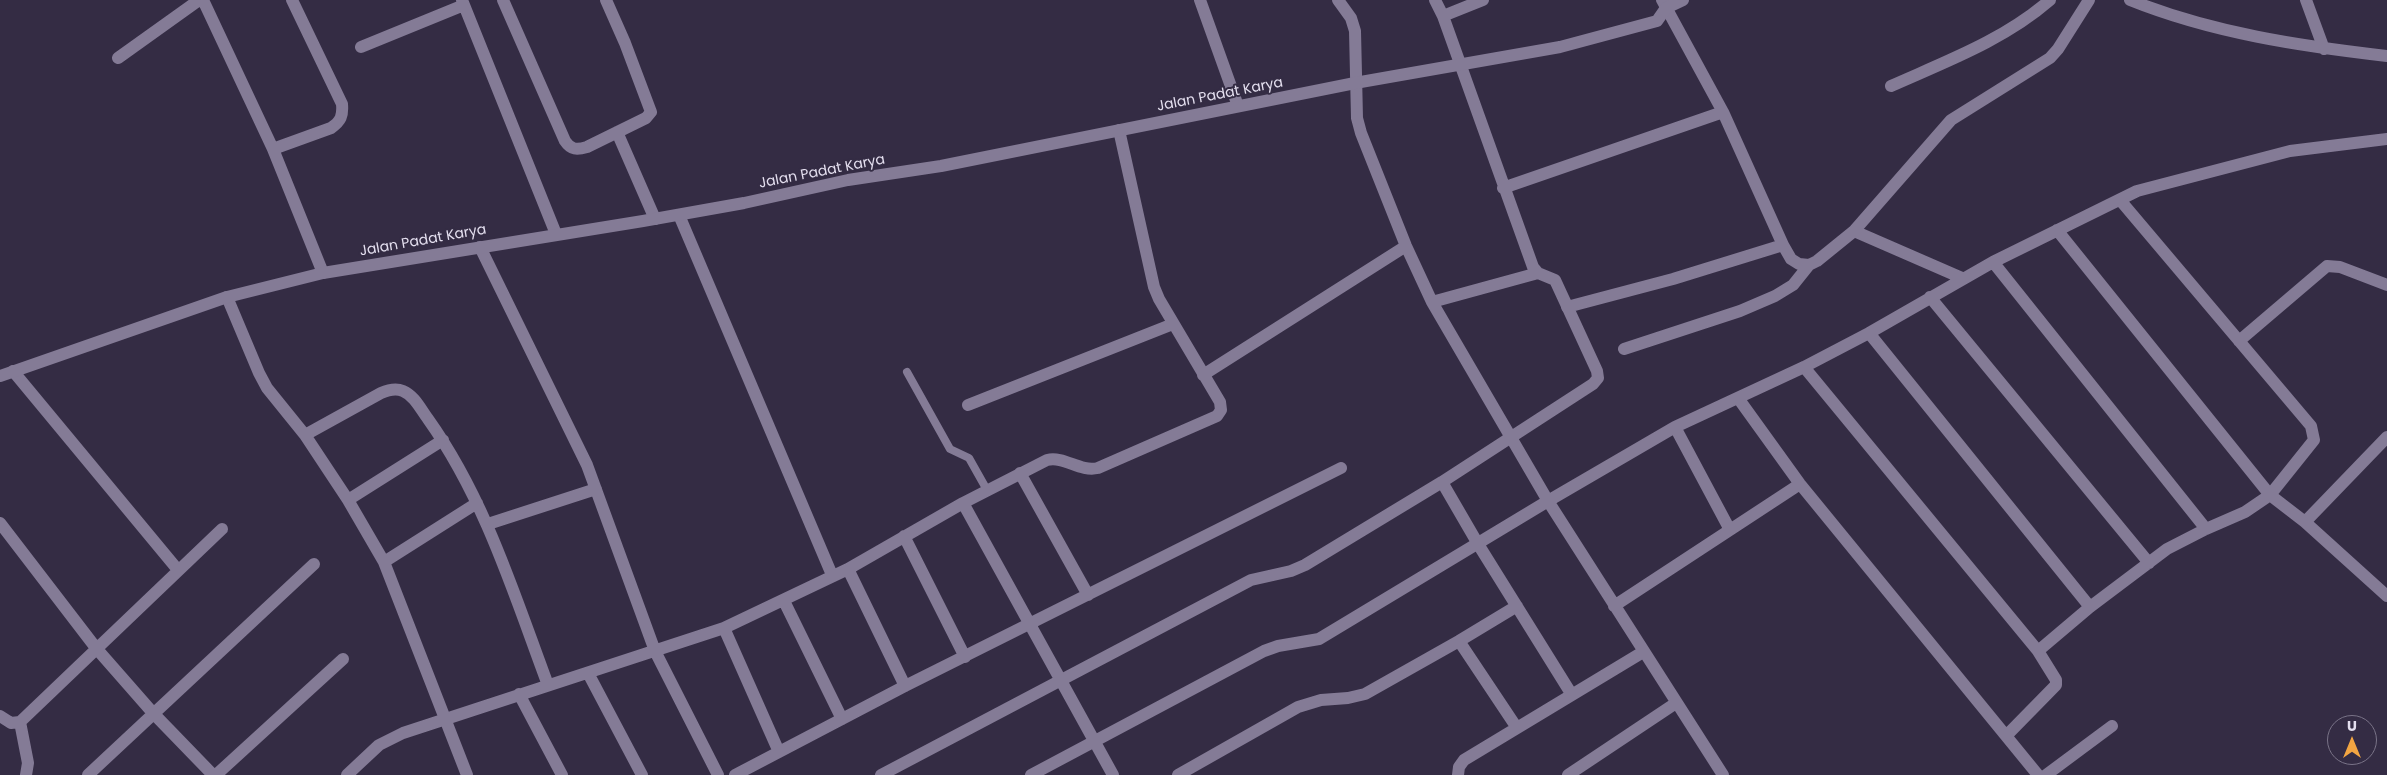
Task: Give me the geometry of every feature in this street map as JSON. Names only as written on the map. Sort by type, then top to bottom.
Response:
[{"type":"street","points":[[118,58],[201,0],[273,148],[323,273]]},
{"type":"street","points":[[273,148],[331,128],[339,122],[343,114],[342,104],[292,0]]},
{"type":"street","points":[[503,0],[568,145],[573,149],[581,149],[618,132],[646,118],[651,110],[606,0]]},
{"type":"street","points":[[1200,0],[1238,106]]},
{"type":"street","points":[[1338,0],[1351,18],[1354,31],[1355,83],[1361,133],[1406,246],[1432,302],[1510,439],[1548,501],[1723,775]]},
{"type":"street","points":[[881,775],[1251,580],[1290,571],[1305,565],[1510,439],[1593,384],[1598,378],[1597,371],[1555,280],[1538,273],[1533,267],[1503,188],[1443,16],[1435,0]]},
{"type":"street","points":[[1443,16],[1483,0]]},
{"type":"street","points":[[1683,0],[1664,4],[1723,112],[1783,245],[1791,259],[1799,264],[1809,265]]},
{"type":"street","points":[[1891,86],[1998,38],[2029,18],[2050,0]]},
{"type":"street","points":[[1624,349],[1740,311],[1775,296],[1792,285],[1809,265],[1817,261],[1854,232],[1951,120],[2050,58],[2058,49],[2089,0]]},
{"type":"street","points":[[2130,0],[2224,30],[2324,49],[2387,56]]},
{"type":"street","points":[[2306,0],[2324,49]]},
{"type":"street","points":[[361,47],[463,2],[556,234]]},
{"type":"street","name":"Jalan Padat Karya","points":[[0,376],[227,297],[323,273],[678,215],[848,180],[941,166],[1355,83],[1461,66],[1560,47],[1657,21],[1664,4]]},
{"type":"street","points":[[1503,188],[1723,112]]},
{"type":"street","points":[[347,775],[389,738],[724,628],[784,601],[832,574],[848,569],[987,490],[1054,458],[1090,470],[1098,468],[1216,416],[1221,410],[1220,402],[1159,299],[1152,279],[1119,130]]},
{"type":"street","points":[[618,132],[655,219]]},
{"type":"street","points":[[1031,775],[1264,651],[1278,646],[1307,643],[1319,639],[1675,427],[1804,367],[1869,333],[1992,262],[2120,200],[2151,186],[2290,151],[2387,139]]},
{"type":"street","points":[[2038,651],[2090,607],[2167,549],[2206,528],[2246,512],[2270,495],[2314,440],[2311,426],[2120,200]]},
{"type":"street","points":[[678,215],[832,574]]},
{"type":"street","points":[[2057,230],[2270,495],[2305,522],[2387,596]]},
{"type":"street","points":[[1854,232],[1962,278]]},
{"type":"street","points":[[1566,306],[1673,279],[1783,245]]},
{"type":"street","points":[[1203,375],[1406,246]]},
{"type":"street","points":[[480,247],[587,465],[655,651],[718,775]]},
{"type":"street","points":[[1992,262],[2206,528]]},
{"type":"street","points":[[2239,341],[2317,272],[2327,266],[2340,267],[2387,285]]},
{"type":"street","points":[[1432,302],[1538,273]]},
{"type":"street","points":[[227,297],[263,381],[305,434],[348,500],[384,562],[467,775]]},
{"type":"street","points":[[1930,297],[2149,563]]},
{"type":"street","points":[[968,405],[1173,324]]},
{"type":"street","points":[[1869,333],[2090,607]]},
{"type":"street","points":[[1804,367],[2038,651],[2056,680],[2056,685],[2006,736]]},
{"type":"street","points":[[13,371],[178,570]]},
{"type":"street","points":[[305,434],[390,390],[402,391],[413,398],[444,440],[488,524],[548,685]]},
{"type":"street","points":[[1738,398],[1800,484],[2038,775]]},
{"type":"street","points":[[1675,427],[1730,530]]},
{"type":"street","points":[[2305,522],[2387,437]]},
{"type":"street","points":[[348,500],[444,440]]},
{"type":"street","points":[[735,775],[842,718],[1341,468]]},
{"type":"street","points":[[1020,473],[1088,596]]},
{"type":"street","points":[[1442,482],[1478,544],[1572,695]]},
{"type":"street","points":[[1614,606],[1800,484]]},
{"type":"street","points":[[488,524],[596,489]]},
{"type":"street","points":[[384,562],[477,503]]},
{"type":"street","points":[[963,503],[1113,775]]},
{"type":"street","points":[[0,522],[96,648],[153,713],[215,775],[343,659]]},
{"type":"street","points":[[0,716],[11,723],[20,722],[222,529]]},
{"type":"street","points":[[904,536],[965,657]]},
{"type":"street","points":[[88,775],[314,564]]},
{"type":"street","points":[[848,569],[906,686]]},
{"type":"street","points":[[784,601],[842,718]]},
{"type":"street","points":[[1178,775],[1298,707],[1321,700],[1348,698],[1365,694],[1517,606]]},
{"type":"street","points":[[724,628],[779,752]]},
{"type":"street","points":[[1459,641],[1517,728]]},
{"type":"street","points":[[1458,775],[1459,767],[1464,760],[1643,652]]},
{"type":"street","points":[[588,673],[642,775]]},
{"type":"street","points":[[519,694],[562,775]]},
{"type":"street","points":[[1568,775],[1676,703]]},
{"type":"street","points":[[20,722],[28,763],[26,775]]},
{"type":"street","points":[[2046,775],[2112,726]]},
{"type":"lane","points":[[907,372],[950,449],[969,458],[987,490]]}]
